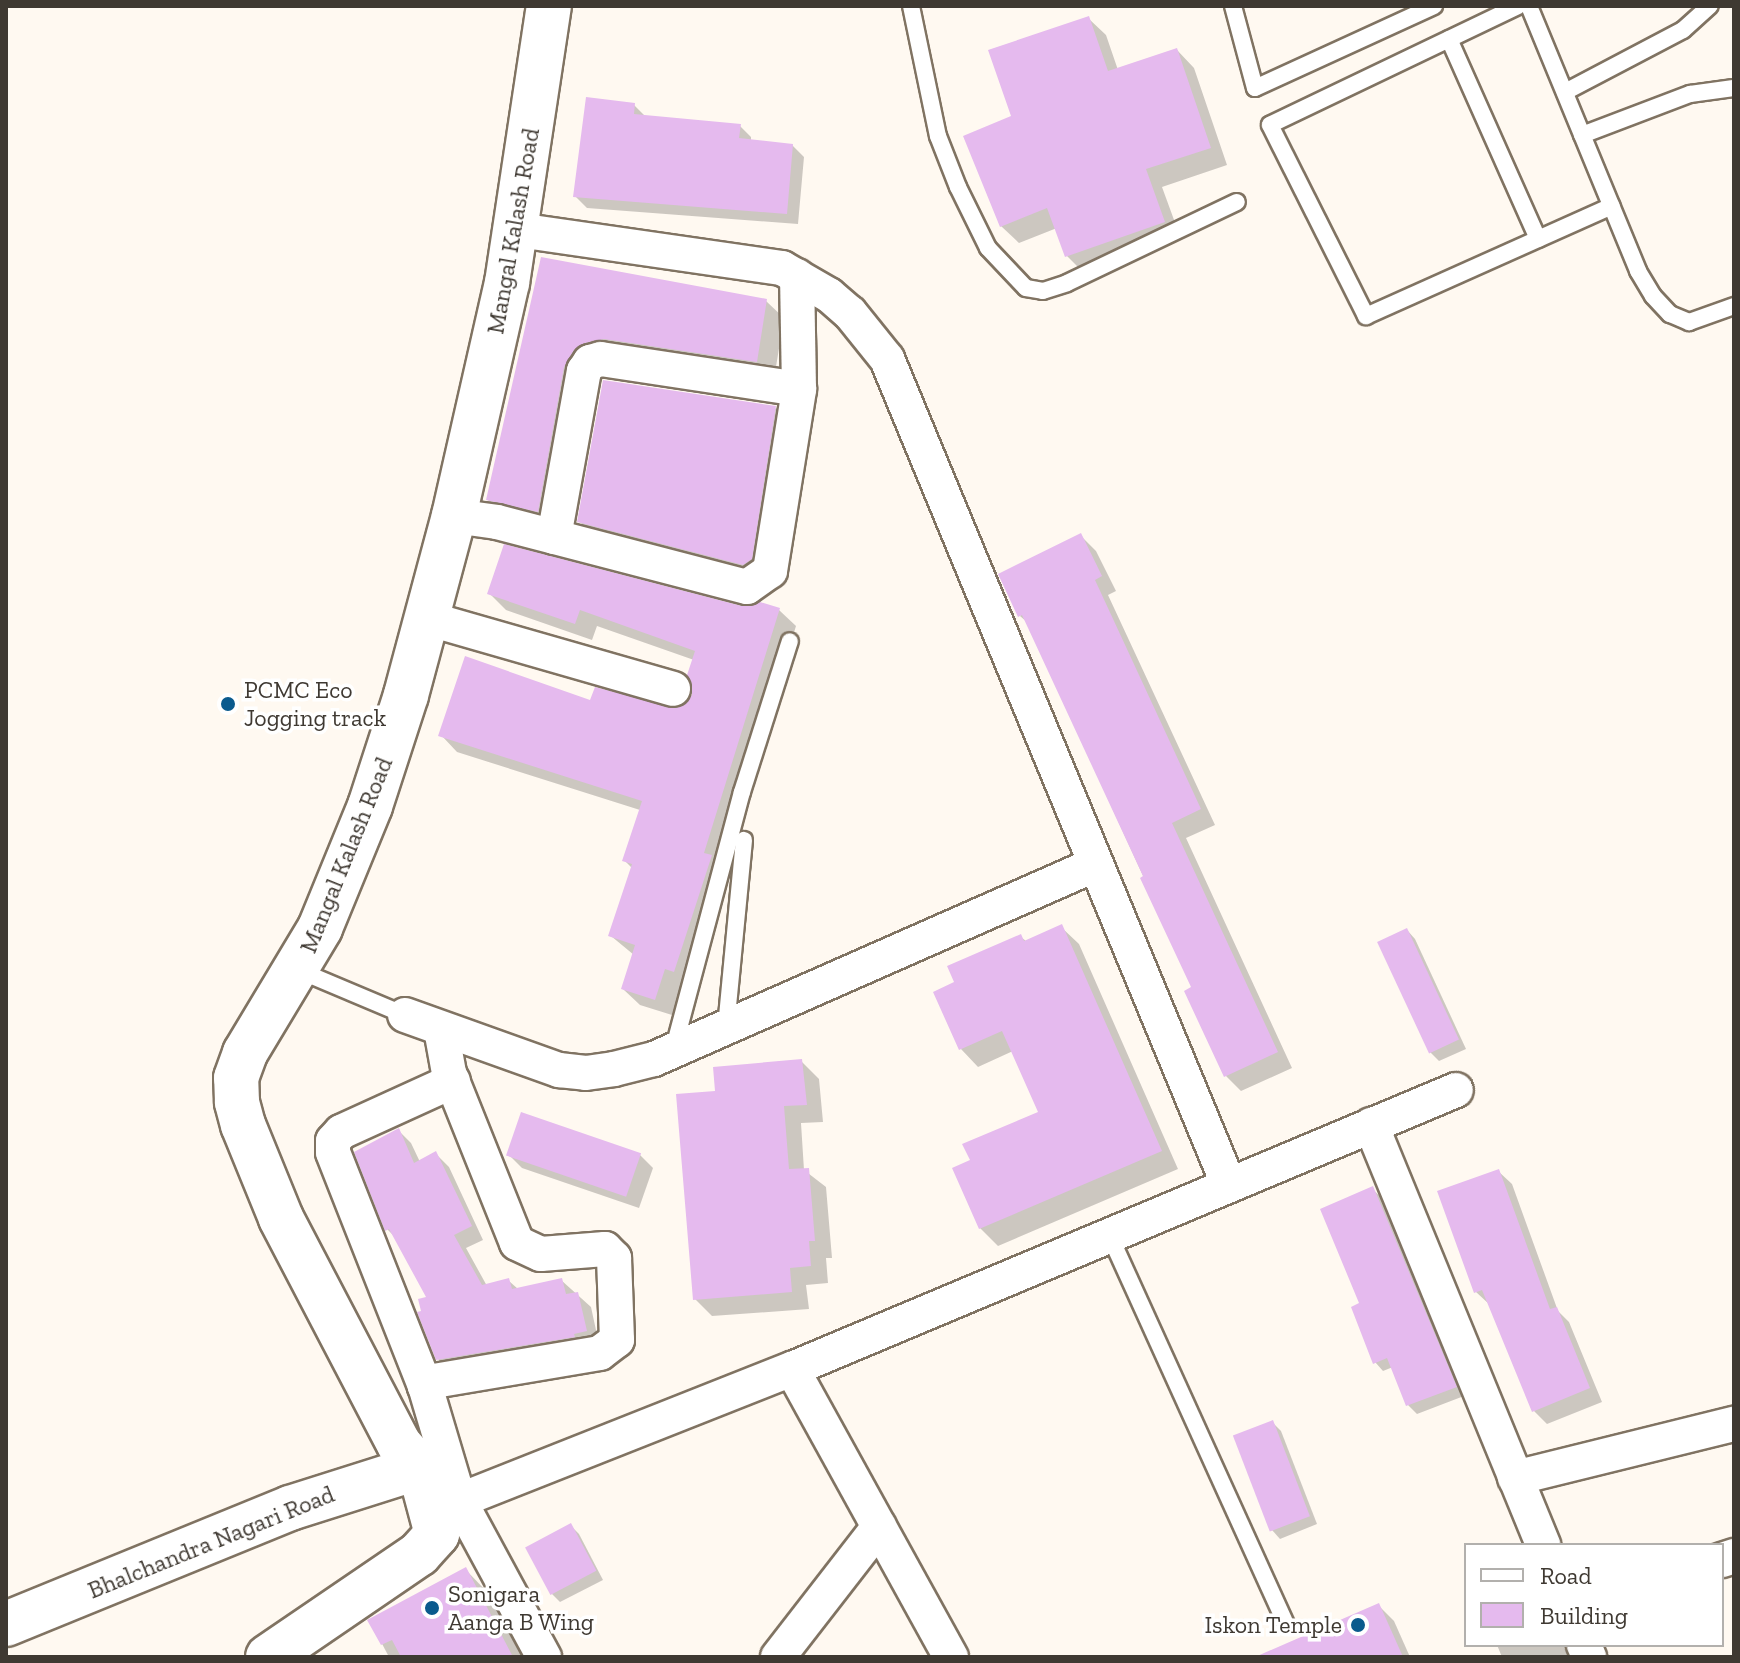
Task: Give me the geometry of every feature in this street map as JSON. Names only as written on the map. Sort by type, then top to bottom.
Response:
[{"type":"street","name":"Mangal Kalash Road","points":[[419,1467],[399,1444],[281,1218],[237,1102],[236,1078],[245,1053],[298,970],[320,928],[370,806],[426,618],[454,516],[518,230],[549,6]]},
{"type":"street","points":[[518,230],[782,268],[850,313],[887,359],[1228,1183]]},
{"type":"street","points":[[454,516],[554,537],[747,587],[758,583],[770,571],[799,389],[797,276]]},
{"type":"street","points":[[554,537],[584,371],[590,362],[601,359],[799,389]]},
{"type":"street","points":[[426,618],[673,689]]},
{"type":"street","points":[[405,1015],[559,1070],[586,1073],[627,1066],[673,1051],[1094,865]]},
{"type":"street","points":[[425,1386],[429,1382],[600,1353],[617,1340],[614,1258],[605,1249],[541,1254],[517,1243],[453,1081],[441,1029]]},
{"type":"street","points":[[268,1657],[419,1554],[437,1534],[446,1506],[425,1386],[333,1152],[333,1141],[341,1132],[453,1081]]},
{"type":"street","points":[[446,1506],[792,1369],[1228,1183],[1456,1090]]},
{"type":"street","points":[[1371,1125],[1542,1543]]},
{"type":"street","points":[[792,1369],[951,1657]]},
{"type":"street","points":[[1515,1478],[1732,1431]]},
{"type":"street","points":[[419,1467],[544,1657]]},
{"type":"street","name":"Bhalchandra Nagari Road","points":[[6,1624],[290,1508],[419,1467]]},
{"type":"street","points":[[778,1657],[879,1527]]},
{"type":"lane","points":[[911,6],[938,136],[958,187],[988,248],[1026,288],[1043,291],[1067,283],[1237,202]]},
{"type":"lane","points":[[1233,6],[1255,88],[1434,6]]},
{"type":"lane","points":[[1518,6],[1270,125],[1366,316],[1612,206]]},
{"type":"lane","points":[[1529,6],[1638,271],[1653,296],[1670,314],[1689,322],[1734,306]]},
{"type":"lane","points":[[1565,92],[1683,30],[1710,6]]},
{"type":"lane","points":[[1449,39],[1538,239]]},
{"type":"lane","points":[[1582,135],[1690,94],[1734,88]]},
{"type":"lane","points":[[673,1051],[742,792],[790,641]]},
{"type":"lane","points":[[726,1027],[744,840]]},
{"type":"lane","points":[[298,970],[405,1015]]},
{"type":"lane","points":[[1109,1234],[1286,1624]]},
{"type":"building","points":[[1089,16],[1108,71],[1177,48],[1211,148],[1146,169],[1165,222],[1065,257],[1047,208],[1000,227],[963,136],[1011,116],[988,50]]},
{"type":"building","points":[[586,97],[635,103],[634,114],[741,124],[739,138],[793,144],[787,214],[573,197]]},
{"type":"building","points":[[541,257],[767,299],[757,362],[604,339],[585,343],[574,350],[564,367],[538,512],[486,500]]},
{"type":"building","points":[[603,380],[776,406],[752,559],[743,565],[577,522]]},
{"type":"building","points":[[1081,533],[1102,576],[1095,580],[1201,809],[1172,823],[1278,1052],[1224,1077],[1184,991],[1191,987],[1140,878],[1143,876],[1022,615],[1018,617],[998,574]]},
{"type":"building","points":[[504,544],[742,606],[760,602],[780,608],[704,853],[712,855],[674,972],[665,969],[655,1000],[621,989],[635,945],[608,936],[632,864],[622,861],[642,801],[438,736],[465,656],[590,700],[595,687],[677,708],[692,695],[692,685],[687,675],[695,651],[580,610],[575,624],[487,594]]},
{"type":"building","points":[[1062,924],[1162,1151],[979,1229],[952,1168],[970,1160],[962,1144],[1038,1112],[1002,1031],[959,1050],[933,992],[954,982],[947,966],[1021,934],[1024,941]]},
{"type":"building","points":[[1407,928],[1459,1039],[1429,1053],[1377,942]]},
{"type":"building","points":[[802,1059],[807,1105],[784,1106],[789,1169],[809,1168],[815,1241],[809,1241],[811,1266],[790,1268],[792,1292],[693,1300],[676,1094],[715,1091],[713,1067]]},
{"type":"building","points":[[521,1112],[641,1153],[626,1197],[506,1155]]},
{"type":"building","points":[[399,1128],[414,1163],[436,1151],[472,1226],[454,1235],[482,1285],[509,1278],[512,1289],[562,1278],[566,1294],[578,1292],[587,1331],[574,1334],[575,1337],[436,1360],[417,1312],[421,1311],[418,1299],[426,1297],[389,1229],[385,1231],[354,1152]]},
{"type":"building","points":[[1499,1169],[1550,1309],[1557,1307],[1590,1388],[1532,1412],[1482,1290],[1474,1293],[1437,1191]]},
{"type":"building","points":[[1373,1186],[1457,1387],[1406,1406],[1387,1358],[1373,1364],[1351,1307],[1359,1303],[1320,1209]]},
{"type":"building","points":[[1273,1420],[1310,1516],[1270,1532],[1233,1435]]},
{"type":"building","points":[[571,1523],[596,1571],[550,1595],[525,1547]]},
{"type":"building","name":"Sonigara Aanga B Wing","points":[[466,1567],[513,1657],[401,1657],[392,1640],[381,1645],[367,1620]]},
{"type":"building","name":"Iskon Temple","points":[[1379,1603],[1403,1657],[1255,1657]]},
{"type":"place","name":"PCMC Eco Jogging track","points":[[228,704]]},
{"type":"place","name":"Sonigara Aanga B Wing","points":[[432,1608]]},
{"type":"place","name":"Iskon Temple","points":[[1358,1625]]}]
